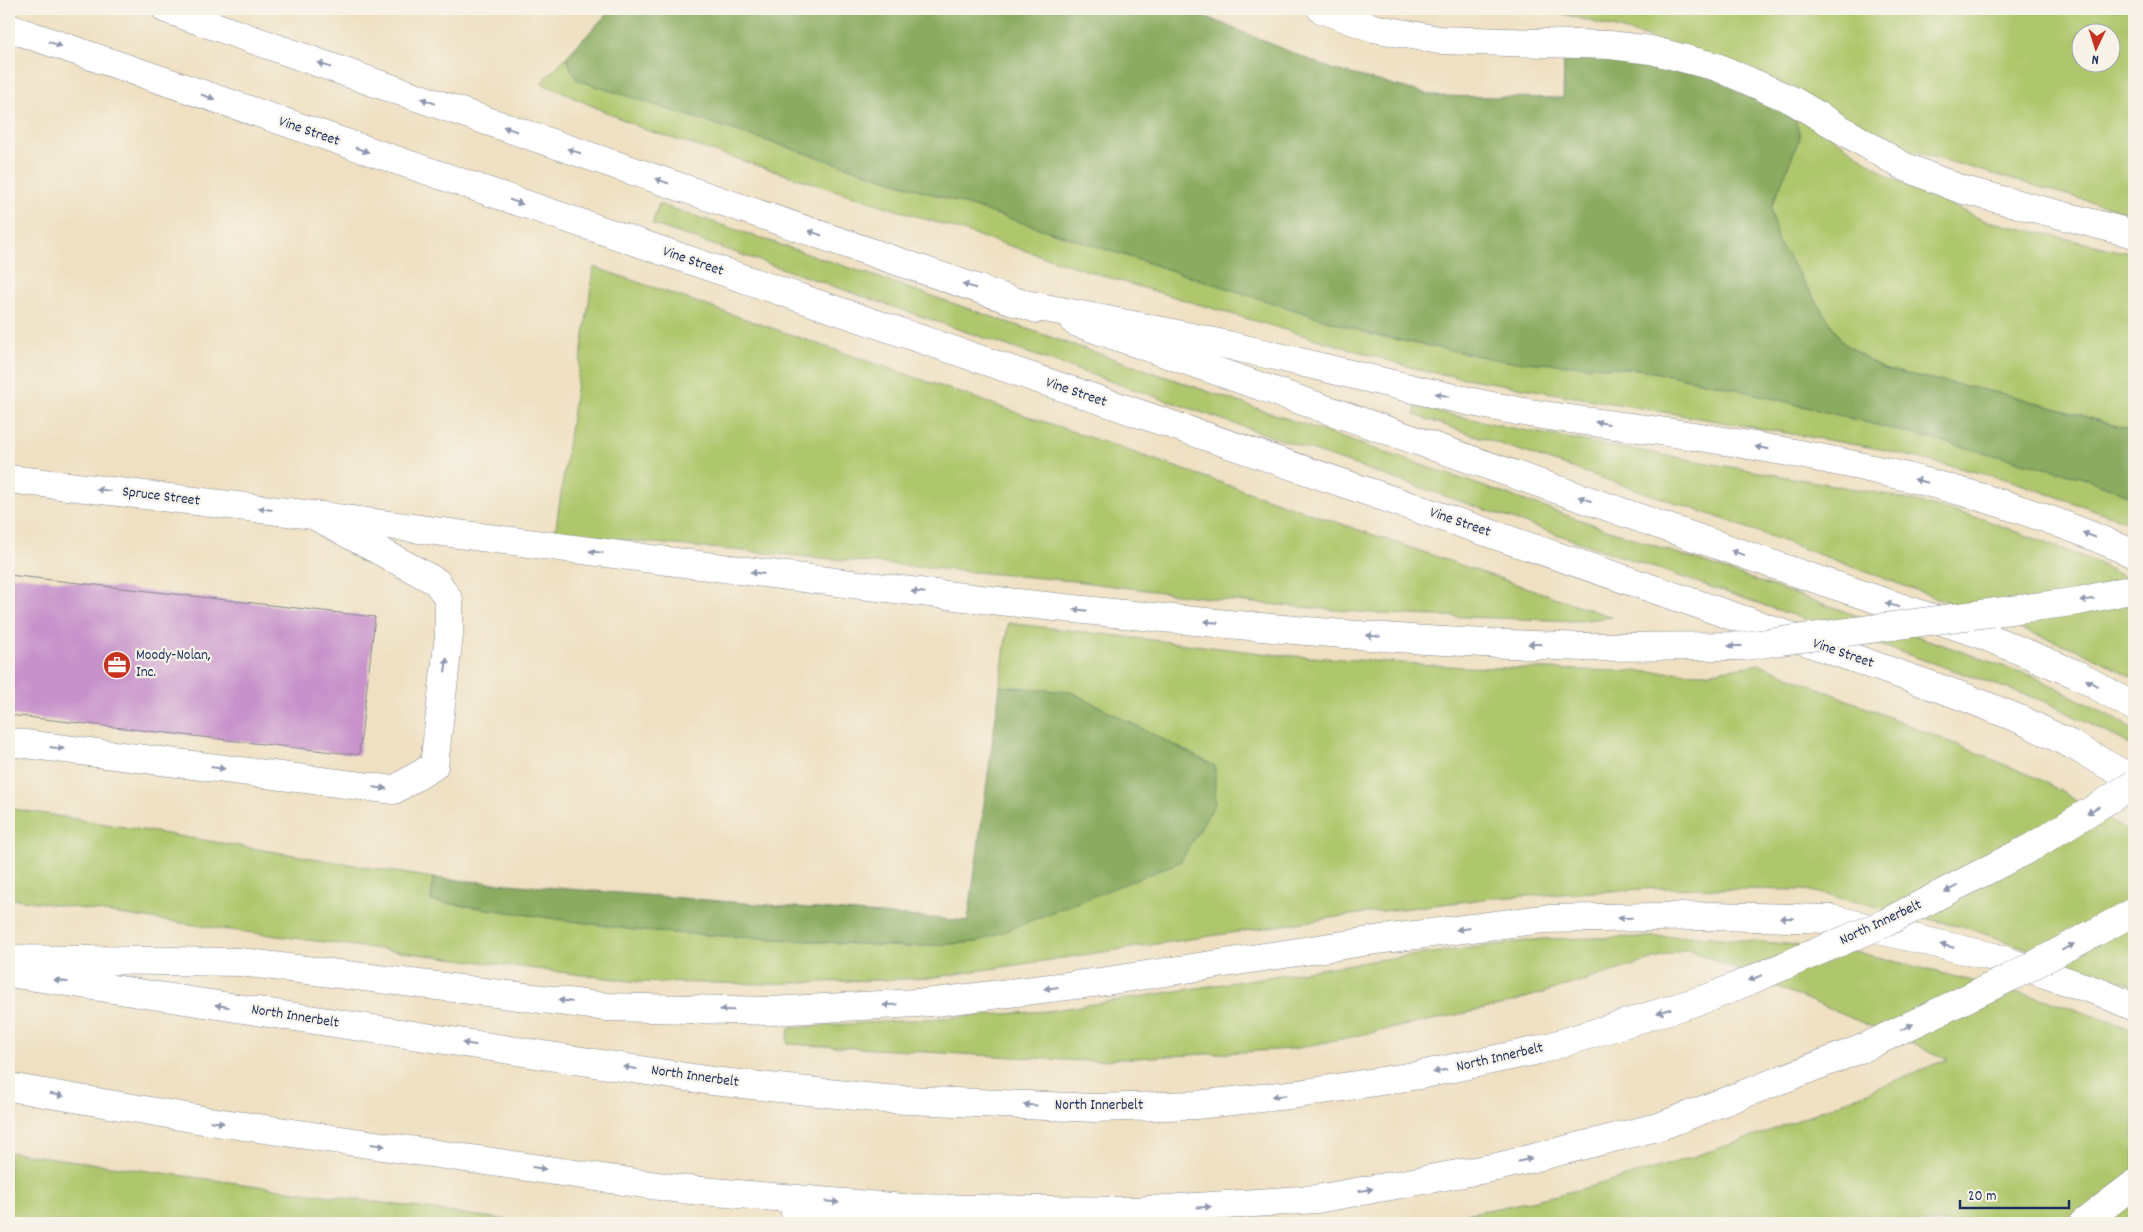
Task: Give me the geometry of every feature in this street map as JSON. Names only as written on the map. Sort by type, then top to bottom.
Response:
[{"type":"main road","points":[[166,9],[1792,571],[1980,634],[2078,675],[2134,708]]},
{"type":"main road","points":[[1321,9],[1374,28],[1439,40],[1610,45],[1651,50],[1717,67],[1792,100],[1903,166],[1960,189],[2134,234]]},
{"type":"main road","name":"Vine Street","points":[[9,28],[1735,616],[1930,685],[2024,721],[2074,746],[2134,780]]},
{"type":"main road","points":[[1015,302],[1234,346],[1415,390],[1518,411],[1712,439],[1843,462],[1968,492],[2038,515],[2134,554]]},
{"type":"main road","name":"Spruce Street","points":[[9,480],[313,515],[811,580],[1128,615],[1400,639],[1584,647],[1744,646],[2079,602],[2134,589]]},
{"type":"main road","points":[[9,742],[394,790],[434,766],[449,635],[449,600],[437,582],[313,515]]},
{"type":"main road","name":"North Innerbelt","points":[[9,973],[712,1081],[886,1098],[1094,1108],[1196,1104],[1298,1094],[1420,1076],[1539,1050],[1711,997],[1885,923],[2032,847],[2134,784]]},
{"type":"main road","points":[[9,1087],[209,1121],[679,1189],[904,1208],[943,1209],[1135,1212],[1317,1199],[1497,1167],[1661,1126],[1863,1048],[2011,977],[2134,912]]},
{"type":"main road","points":[[9,959],[240,962],[608,1007],[770,1011],[935,1002],[1100,982],[1376,940],[1543,919],[1712,916],[1832,920],[1994,957],[2102,993],[2134,1007]]},
{"type":"main road","points":[[2083,1223],[2134,1184]]},
{"type":"main road","points":[[679,1189],[841,1223]]},
{"type":"green space","points":[[608,9],[1187,9],[1332,69],[1436,96],[1563,98],[1564,55],[1653,61],[1703,73],[1793,110],[1800,137],[1771,208],[1777,240],[1843,343],[1883,369],[2013,396],[2134,431],[2134,497],[2081,477],[1720,385],[1638,369],[1505,361],[1373,335],[577,80],[566,57],[607,14]]},
{"type":"green space","points":[[1545,9],[2134,9],[2134,214],[1884,143],[1645,36]]},
{"type":"green space","points":[[566,57],[577,80],[1373,335],[1505,361],[1638,369],[1720,385],[2081,477],[2134,497],[2134,524],[2009,480],[1880,449],[1424,371],[1120,281],[646,130],[541,83]]},
{"type":"green space","points":[[1793,110],[1892,178],[1983,220],[2134,254],[2134,431],[2013,396],[1883,369],[1843,343],[1777,240],[1771,208],[1800,137]]},
{"type":"green space","points":[[659,204],[865,273],[2038,678],[2134,729],[2134,748],[2122,740],[2046,702],[652,224]]},
{"type":"green space","points":[[594,267],[1612,617],[1579,621],[1382,614],[1232,601],[1074,581],[555,534]]},
{"type":"green space","points":[[1416,407],[1522,430],[1889,495],[1983,519],[2096,562],[2134,582],[2134,678],[2081,651],[1712,515],[1414,415]]},
{"type":"green space","points":[[1008,623],[1279,655],[1464,667],[1705,673],[1760,664],[2040,779],[2134,835],[2134,986],[1971,929],[1806,890],[1660,888],[1493,898],[1358,914],[929,978],[771,984],[638,982],[222,929],[9,898],[9,808],[433,878],[431,901],[642,931],[908,947],[977,942],[1214,766],[1071,692],[1000,686]]},
{"type":"green space","points":[[1000,686],[1071,692],[1215,766],[1215,804],[1180,862],[977,942],[908,947],[642,931],[431,901],[433,878],[968,921]]},
{"type":"green space","points":[[1699,936],[1850,950],[2051,1001],[2134,1030],[2134,1223],[1407,1223],[1493,1209],[1578,1190],[1703,1154],[1770,1131],[1948,1059],[1688,949],[1499,1006],[1293,1049],[1083,1061],[787,1044],[789,1028],[1048,1011],[1377,960],[1542,939]]},
{"type":"green space","points":[[9,1152],[530,1223],[9,1223]]},
{"type":"building","points":[[9,575],[375,617],[359,755],[9,715]]},
{"type":"place","name":"Moody-Nolan, Inc.","points":[[117,665]]}]
